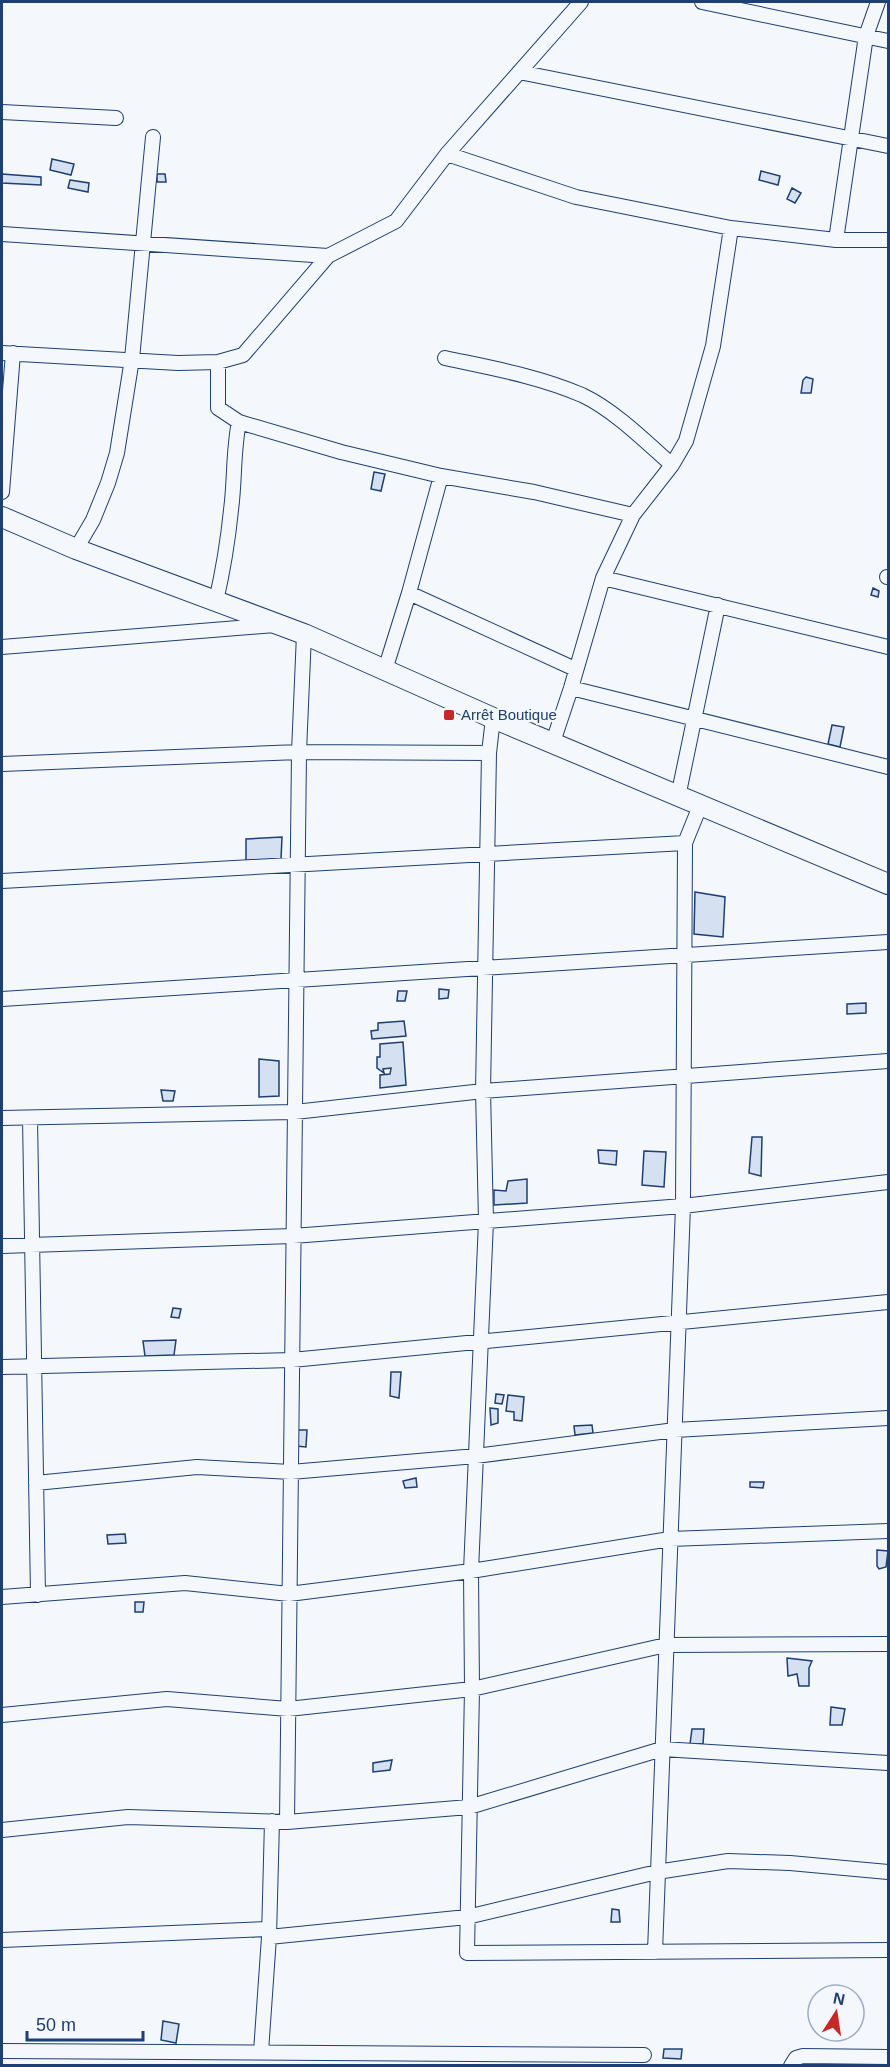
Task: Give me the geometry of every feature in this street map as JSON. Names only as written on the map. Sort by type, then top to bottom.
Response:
[{"type":"main road","points":[[2,517],[76,549],[304,634],[493,718],[888,884]]},
{"type":"street","points":[[2,492],[7,353],[178,363],[218,362],[243,355],[328,256],[396,221],[447,154],[581,2]]},
{"type":"street","points":[[702,2],[888,41]]},
{"type":"street","points":[[836,240],[866,36],[878,2]]},
{"type":"street","points":[[519,72],[888,146]]},
{"type":"street","points":[[2,112],[116,118]]},
{"type":"street","points":[[76,549],[93,520],[117,453],[132,359],[153,137]]},
{"type":"street","points":[[447,154],[576,197],[731,228],[836,240],[888,240]]},
{"type":"street","points":[[553,742],[603,578],[633,515],[672,465],[686,441],[713,346],[731,228]]},
{"type":"street","points":[[2,234],[328,256]]},
{"type":"street","points":[[445,358],[524,375],[583,396],[625,423],[672,465]]},
{"type":"street","points":[[218,362],[218,408],[239,422],[341,452],[441,476],[534,492],[633,515]]},
{"type":"street","points":[[216,601],[226,555],[239,422]]},
{"type":"street","points":[[386,670],[441,476]]},
{"type":"street","points":[[603,578],[888,647]]},
{"type":"street","points":[[409,593],[575,669]]},
{"type":"street","points":[[678,797],[718,605]]},
{"type":"street","points":[[2,647],[278,625]]},
{"type":"street","points":[[287,1822],[299,752],[304,634]]},
{"type":"street","points":[[571,688],[888,767]]},
{"type":"street","points":[[493,718],[489,753],[483,1091],[486,1221],[471,1571],[472,1689],[467,1953],[888,1950]]},
{"type":"street","points":[[2,764],[299,752],[489,753]]},
{"type":"street","points":[[655,1952],[683,1206],[685,843],[700,806]]},
{"type":"street","points":[[2,881],[685,843]]},
{"type":"street","points":[[2,999],[888,942]]},
{"type":"street","points":[[2,1118],[295,1112],[483,1091],[888,1060]]},
{"type":"street","points":[[30,1118],[38,1595]]},
{"type":"street","points":[[2,1246],[293,1236],[683,1206],[888,1182]]},
{"type":"street","points":[[2,1367],[292,1360],[888,1302]]},
{"type":"street","points":[[36,1484],[197,1467],[291,1472],[476,1456],[675,1430],[888,1418]]},
{"type":"street","points":[[2,1597],[185,1583],[289,1594],[471,1571],[670,1539],[888,1531]]},
{"type":"street","points":[[2,1715],[167,1699],[288,1709],[472,1689],[666,1645],[888,1644]]},
{"type":"street","points":[[2,1830],[128,1817],[287,1822],[470,1807],[662,1749],[888,1763]]},
{"type":"street","points":[[261,2052],[269,1933],[272,1821]]},
{"type":"street","points":[[2,1940],[269,1933],[467,1917],[657,1872],[728,1861],[790,1863],[888,1872]]},
{"type":"street","points":[[6,2066],[4,2051],[261,2052],[276,2060],[644,2055]]},
{"type":"street","points":[[791,2066],[796,2058],[803,2056],[888,2057]]},
{"type":"building","points":[[52,159],[74,164],[71,175],[50,170]]},
{"type":"building","points":[[761,171],[780,176],[778,185],[759,180]]},
{"type":"building","points":[[2,174],[41,177],[41,185],[2,183]]},
{"type":"building","points":[[157,174],[165,174],[166,182],[157,182]]},
{"type":"building","points":[[70,180],[89,183],[88,192],[68,188]]},
{"type":"building","points":[[792,188],[801,193],[795,203],[787,199]]},
{"type":"building","points":[[806,377],[813,379],[811,393],[801,393],[803,380]]},
{"type":"building","points":[[374,472],[385,474],[381,491],[371,489]]},
{"type":"building","points":[[873,588],[879,591],[878,597],[871,595]]},
{"type":"building","points":[[832,725],[844,727],[840,747],[828,744]]},
{"type":"building","points":[[282,837],[281,859],[246,861],[246,839]]},
{"type":"building","points":[[695,892],[725,897],[723,937],[694,934]]},
{"type":"building","points":[[439,989],[449,990],[448,998],[439,999]]},
{"type":"building","points":[[398,991],[407,991],[405,1001],[397,1001]]},
{"type":"building","points":[[866,1003],[866,1013],[847,1014],[847,1004]]},
{"type":"building","points":[[404,1021],[406,1036],[372,1039],[371,1031],[378,1030],[378,1023]]},
{"type":"building","points":[[403,1042],[406,1085],[380,1088],[380,1075],[390,1074],[391,1068],[383,1069],[384,1073],[377,1068],[380,1044]]},
{"type":"building","points":[[259,1059],[279,1061],[279,1096],[259,1097]]},
{"type":"building","points":[[161,1090],[175,1091],[173,1101],[163,1101]]},
{"type":"building","points":[[752,1137],[762,1137],[761,1176],[749,1173]]},
{"type":"building","points":[[598,1150],[617,1151],[616,1165],[599,1163]]},
{"type":"building","points":[[644,1151],[666,1152],[664,1187],[642,1185]]},
{"type":"building","points":[[527,1179],[527,1203],[494,1205],[494,1190],[506,1191],[508,1181]]},
{"type":"building","points":[[173,1308],[181,1309],[179,1318],[171,1317]]},
{"type":"building","points":[[176,1340],[174,1355],[145,1356],[143,1341]]},
{"type":"building","points":[[391,1372],[401,1372],[399,1398],[390,1396]]},
{"type":"building","points":[[496,1394],[504,1395],[502,1404],[495,1403]]},
{"type":"building","points":[[508,1395],[524,1397],[522,1421],[514,1420],[514,1412],[506,1411]]},
{"type":"building","points":[[490,1408],[498,1409],[498,1423],[491,1425]]},
{"type":"building","points":[[592,1425],[593,1433],[575,1435],[574,1426]]},
{"type":"building","points":[[296,1430],[307,1430],[306,1447],[296,1446]]},
{"type":"building","points":[[416,1478],[417,1487],[405,1488],[403,1481]]},
{"type":"building","points":[[750,1482],[764,1482],[763,1488],[750,1487]]},
{"type":"building","points":[[125,1534],[126,1543],[108,1544],[107,1535]]},
{"type":"building","points":[[877,1550],[888,1551],[886,1567],[879,1569],[877,1566]]},
{"type":"building","points":[[135,1602],[144,1602],[143,1612],[135,1612]]},
{"type":"building","points":[[787,1658],[812,1661],[809,1668],[809,1686],[799,1686],[797,1674],[788,1676]]},
{"type":"building","points":[[831,1707],[845,1709],[842,1725],[830,1725]]},
{"type":"building","points":[[692,1729],[704,1729],[703,1744],[690,1744]]},
{"type":"building","points":[[392,1760],[390,1770],[373,1772],[373,1763]]},
{"type":"building","points":[[612,1909],[619,1910],[620,1922],[611,1922]]},
{"type":"building","points":[[163,2021],[179,2024],[176,2043],[161,2040]]},
{"type":"building","points":[[664,2049],[682,2049],[681,2059],[663,2058]]},
{"type":"place","name":"Arrêt Boutique","points":[[449,715]]}]
